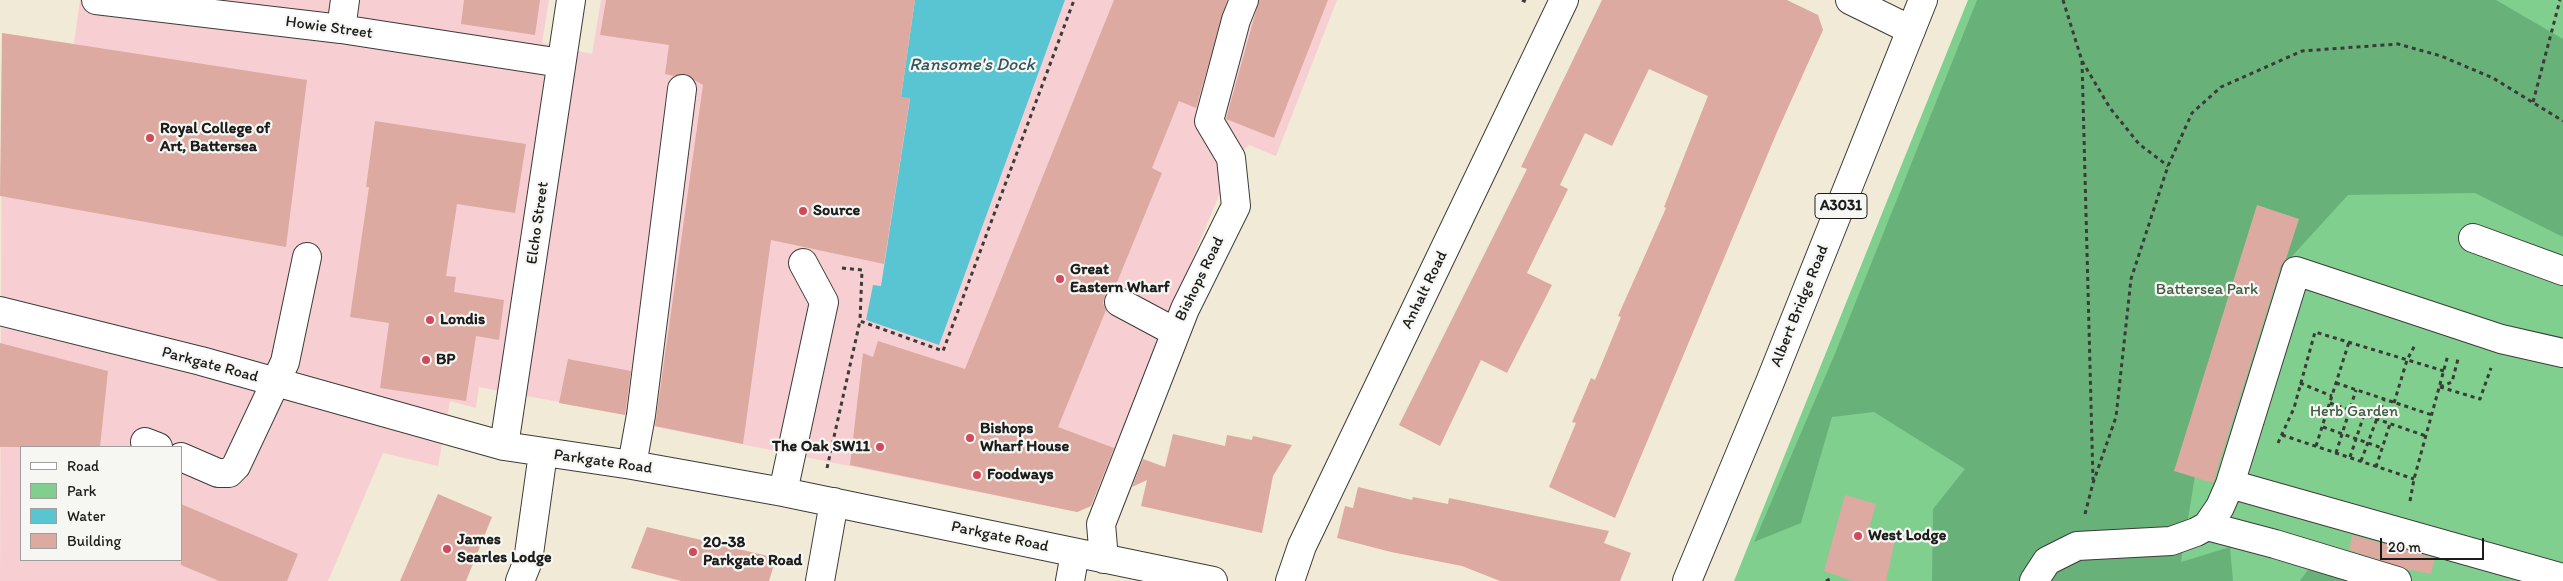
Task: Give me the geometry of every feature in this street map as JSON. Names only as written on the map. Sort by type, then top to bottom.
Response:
[{"type":"street","name":"Howie Street","points":[[96,0],[341,29],[561,63]]},
{"type":"street","points":[[341,29],[345,0]]},
{"type":"street","name":"Elcho Street","points":[[504,446],[571,0]]},
{"type":"street","name":"Bishops Road","points":[[1104,559],[1101,524],[1175,332],[1236,206],[1230,158],[1209,121],[1236,20],[1244,0]]},
{"type":"street","name":"Anhalt Road","points":[[1290,581],[1302,546],[1564,0]]},
{"type":"street","points":[[1850,0],[1911,30]]},
{"type":"street","name":"A3031","points":[[1911,30],[1924,0]]},
{"type":"street","name":"Albert Bridge Road","points":[[1687,581],[1770,382],[1911,30]]},
{"type":"street","points":[[632,465],[641,415],[682,89]]},
{"type":"street","points":[[2473,238],[2563,271]]},
{"type":"street","points":[[182,457],[218,472],[230,473],[236,466],[287,352],[307,257]]},
{"type":"street","points":[[783,492],[824,302],[803,263]]},
{"type":"street","points":[[2034,581],[2047,561],[2077,546],[2171,541],[2207,526],[2220,507],[2230,484],[2296,271],[2501,339],[2563,353]]},
{"type":"street","points":[[1119,302],[1175,332]]},
{"type":"street","name":"Parkgate Road","points":[[0,311],[274,382],[504,446],[632,465],[783,492],[1213,581]]},
{"type":"street","points":[[520,581],[528,561],[543,453]]},
{"type":"street","points":[[2230,484],[2563,578]]},
{"type":"street","points":[[820,581],[834,502]]},
{"type":"street","points":[[2207,526],[2275,544],[2397,581]]},
{"type":"street","points":[[1070,581],[1075,553]]},
{"type":"path","points":[[860,321],[943,351],[1074,0]]},
{"type":"path","points":[[2063,0],[2082,61],[2110,108],[2139,144],[2168,166]]},
{"type":"path","points":[[2533,102],[2560,0]]},
{"type":"path","points":[[2084,518],[2093,483],[2116,417],[2131,279],[2168,166],[2192,113],[2221,87],[2302,51],[2398,44],[2441,56],[2484,74],[2563,121]]},
{"type":"path","points":[[2082,61],[2093,483]]},
{"type":"path","points":[[803,263],[862,270],[860,321],[827,468]]},
{"type":"path","points":[[2440,387],[2452,382],[2467,327]]},
{"type":"path","points":[[2258,492],[2262,477],[2294,408],[2315,332],[2444,371],[2414,479],[2408,517],[2400,532]]},
{"type":"path","points":[[2394,403],[2408,360],[2418,338]]},
{"type":"path","points":[[2440,387],[2480,398],[2501,339]]},
{"type":"path","points":[[2316,446],[2349,342]]},
{"type":"path","points":[[2300,383],[2332,396]]},
{"type":"path","points":[[2336,383],[2432,415]]},
{"type":"path","points":[[2336,453],[2356,390]]},
{"type":"path","points":[[2361,461],[2384,400]]},
{"type":"path","points":[[2330,403],[2426,436]]},
{"type":"path","points":[[2350,458],[2364,415]]},
{"type":"path","points":[[2376,467],[2390,424]]},
{"type":"path","points":[[2323,427],[2382,448]]},
{"type":"path","points":[[2282,435],[2414,479]]},
{"type":"shaded area","points":[[80,0],[549,0],[542,43],[592,54],[601,0],[1337,0],[1276,156],[1249,145],[1236,158],[1091,506],[1077,512],[652,426],[628,415],[479,387],[476,408],[450,401],[438,466],[383,453],[328,581],[0,581],[2,33],[74,44]]},
{"type":"green space","name":"Battersea Park","points":[[1968,0],[2563,0],[2563,581],[1734,581]]},
{"type":"green space","name":"Battersea Park","points":[[1977,0],[2496,0],[2563,39],[2563,237],[2475,193],[2348,195],[2251,301],[2195,476],[2181,562],[2230,547],[2233,581],[1932,581],[1933,509],[1965,469],[1874,412],[1832,417],[1801,523],[1754,542],[1834,356]]},
{"type":"green space","points":[[2309,568],[2357,581],[2300,581]]},
{"type":"water","name":"Ransome's Dock","points":[[915,0],[1065,0],[939,345],[866,320],[873,285],[881,286],[910,99],[901,97]]},
{"type":"building","points":[[464,0],[540,0],[535,35],[461,24]]},
{"type":"building","points":[[606,0],[915,0],[901,97],[910,98],[884,264],[771,240],[743,444],[655,426],[703,85],[684,74],[674,76],[665,74],[669,45],[600,35]]},
{"type":"building","points":[[1114,0],[1227,0],[1196,108],[1179,101],[1152,168],[1162,173],[1115,287],[1105,295],[1103,303],[1106,310],[1058,427],[1114,448],[1091,506],[1077,512],[850,465],[863,353],[873,357],[878,341],[965,369]]},
{"type":"building","points":[[1259,0],[1328,0],[1274,138],[1226,119]]},
{"type":"building","points":[[1602,0],[1787,0],[1818,15],[1823,30],[1777,132],[1615,518],[1549,487],[1576,423],[1572,422],[1591,378],[1595,380],[1621,317],[1618,316],[1666,208],[1664,207],[1708,96],[1649,69],[1612,146],[1585,133],[1560,185],[1568,189],[1527,273],[1552,285],[1507,373],[1481,360],[1440,446],[1399,425],[1527,169],[1521,167]]},
{"type":"building","name":"Royal College of Art, Battersea","points":[[2,33],[307,80],[286,247],[0,196]]},
{"type":"building","points":[[375,121],[526,144],[515,213],[457,204],[446,276],[456,277],[454,292],[504,300],[499,340],[476,336],[466,401],[380,388],[389,323],[350,317],[369,187],[366,187]]},
{"type":"building","points":[[2257,205],[2299,219],[2286,259],[2281,266],[2213,483],[2174,471]]},
{"type":"building","points":[[0,343],[108,371],[100,446],[0,447]]},
{"type":"building","points":[[568,359],[631,371],[625,415],[559,403]]},
{"type":"building","points":[[1173,434],[1225,446],[1227,435],[1252,440],[1253,436],[1292,445],[1273,476],[1262,533],[1141,506],[1147,480],[1132,487],[1143,459],[1165,467]]},
{"type":"building","points":[[1358,487],[1412,500],[1413,497],[1448,504],[1449,498],[1609,531],[1604,543],[1631,553],[1620,581],[1500,581],[1462,566],[1391,552],[1337,538],[1345,506],[1353,508]]},
{"type":"building","name":"James Searles Lodge","points":[[438,494],[492,517],[466,581],[400,581]]},
{"type":"building","name":"West Lodge","points":[[1845,495],[1876,504],[1868,532],[1895,540],[1886,581],[1853,581],[1824,571]]},
{"type":"building","points":[[182,504],[298,554],[287,581],[219,581],[181,565]]},
{"type":"building","name":"20-38 Parkgate Road","points":[[647,527],[776,558],[769,581],[681,581],[631,568]]},
{"type":"building","points":[[2352,535],[2435,558],[2431,574],[2406,569],[2349,550]]},
{"type":"place","name":"Royal College of Art, Battersea","points":[[150,138]]},
{"type":"place","name":"Source","points":[[803,211]]},
{"type":"place","name":"Great Eastern Wharf","points":[[1060,279]]},
{"type":"place","name":"Londis","points":[[430,320]]},
{"type":"place","name":"BP","points":[[426,360]]},
{"type":"place","name":"Bishops Wharf House","points":[[970,438]]},
{"type":"place","name":"The Oak SW11","points":[[880,447]]},
{"type":"place","name":"Foodways","points":[[977,475]]},
{"type":"place","name":"West Lodge","points":[[1858,536]]},
{"type":"place","name":"James Searles Lodge","points":[[447,549]]},
{"type":"place","name":"20-38 Parkgate Road","points":[[693,552]]},
{"type":"park label","name":"Herb Garden","points":[[2354,412]]}]
